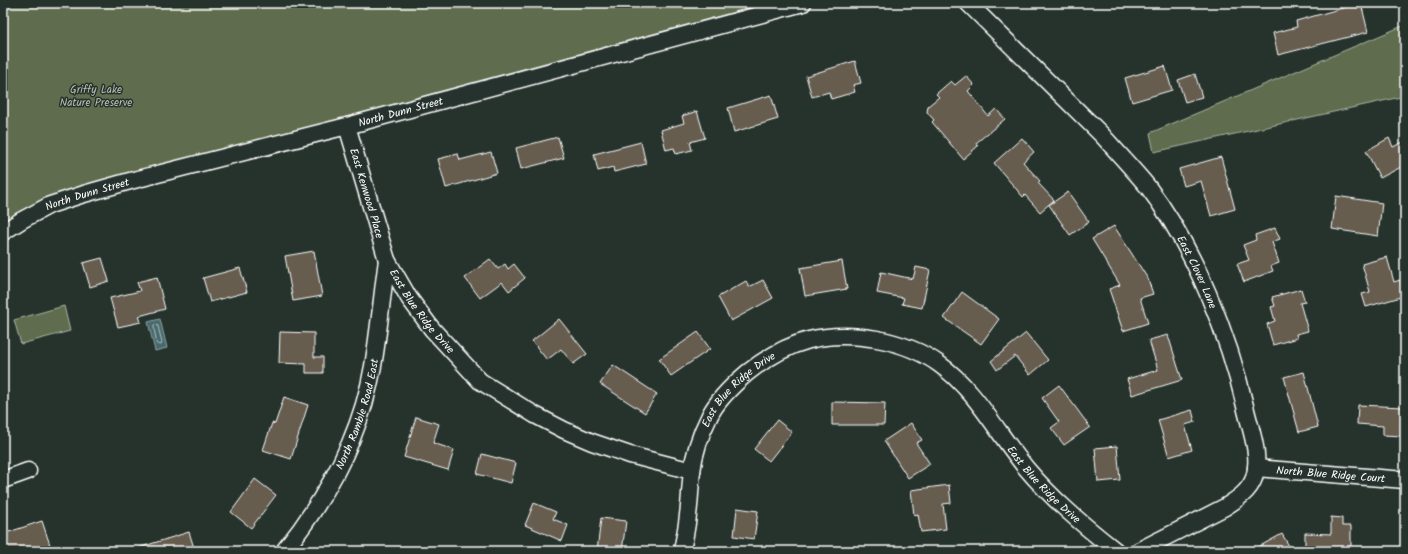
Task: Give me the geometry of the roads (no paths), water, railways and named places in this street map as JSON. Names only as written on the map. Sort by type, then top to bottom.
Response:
[{"type":"street","name":"North Dunn Street","points":[[3,232],[38,211],[58,202],[84,194],[347,126],[803,3]]},
{"type":"street","name":"East Clover Lane","points":[[968,3],[1118,152],[1148,188],[1166,215],[1194,265],[1216,314],[1241,390],[1256,455],[1254,479],[1250,487],[1235,501],[1138,551]]},
{"type":"street","name":"East Kenwood Place","points":[[347,126],[387,260]]},
{"type":"street","name":"East Blue Ridge Drive","points":[[387,260],[409,298],[432,329],[480,381],[535,415],[592,442],[637,457],[692,471],[702,434],[711,414],[723,396],[754,368],[772,356],[791,346],[828,336],[850,335],[883,340],[908,348],[939,364],[954,377],[973,398],[1026,467],[1046,490],[1067,512],[1116,551]]},
{"type":"street","name":"North Ramble Road East","points":[[284,551],[309,518],[326,492],[341,464],[364,404],[373,367],[387,260]]},
{"type":"street","name":"North Blue Ridge Court","points":[[1256,468],[1405,480]]},
{"type":"street","points":[[3,480],[28,471]]},
{"type":"street","points":[[682,551],[688,515],[692,471]]},
{"type":"water","points":[[160,319],[167,348],[155,351],[148,322]]},
{"type":"park label","name":"Griffy Lake Nature Preserve","points":[[96,95]]}]
